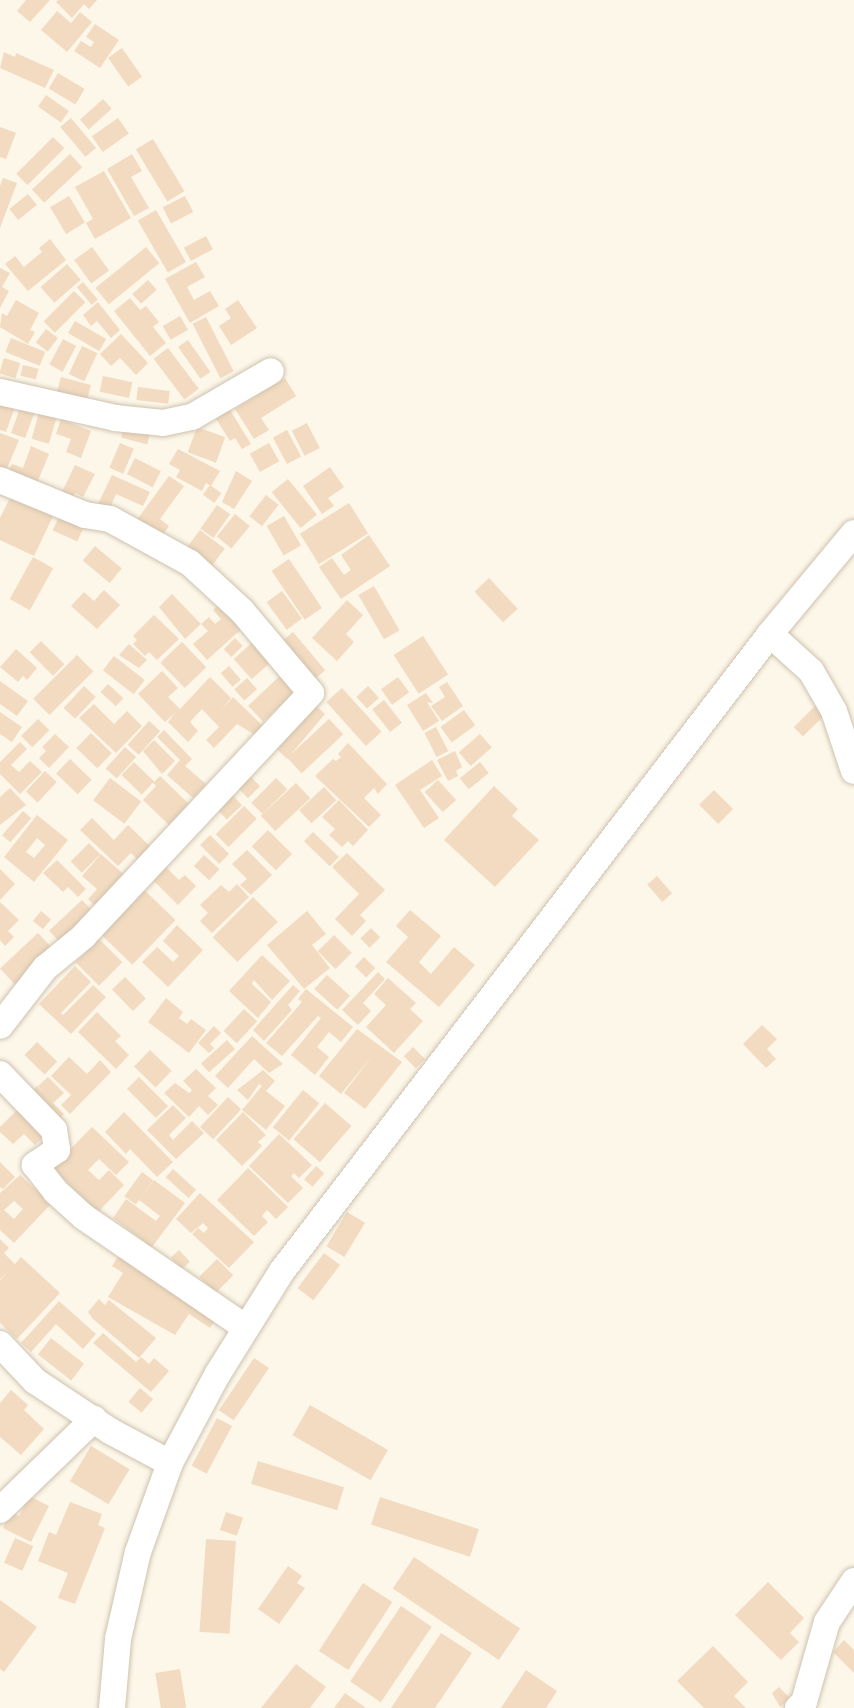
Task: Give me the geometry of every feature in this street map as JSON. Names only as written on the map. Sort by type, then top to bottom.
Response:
[{"type":"street","points":[[0,392],[115,418],[163,423],[192,417],[271,371]]},
{"type":"street","points":[[0,480],[85,515],[110,519],[190,563],[242,611],[311,693],[84,936],[45,968],[0,1026]]},
{"type":"street","points":[[112,1708],[118,1639],[135,1567],[170,1463],[246,1328],[282,1271],[770,634],[854,533]]},
{"type":"street","points":[[770,634],[811,671],[834,711],[854,771]]},
{"type":"street","points":[[0,1074],[54,1130],[57,1150],[35,1165],[55,1191],[84,1217],[246,1328]]},
{"type":"street","points":[[0,1344],[35,1381],[110,1431],[170,1463]]},
{"type":"street","points":[[0,1510],[94,1419]]},
{"type":"street","points":[[798,1708],[804,1702],[827,1622],[854,1581]]},
{"type":"building","points":[[26,0],[50,0],[30,22],[17,11]]},
{"type":"building","points":[[97,0],[89,9],[84,4],[72,18],[56,2]]},
{"type":"building","points":[[57,11],[71,23],[80,12],[92,22],[67,52],[41,30]]},
{"type":"building","points":[[95,24],[119,40],[100,68],[74,51],[81,41],[91,47],[94,42],[86,37]]},
{"type":"building","points":[[122,48],[142,77],[128,86],[108,58]]},
{"type":"building","points":[[4,52],[15,57],[16,53],[54,70],[45,88],[0,68]]},
{"type":"building","points":[[58,73],[85,89],[75,104],[49,88]]},
{"type":"building","points":[[46,95],[69,111],[61,123],[38,106]]},
{"type":"building","points":[[103,99],[112,109],[89,129],[80,120]]},
{"type":"building","points":[[71,118],[96,148],[85,157],[60,127]]},
{"type":"building","points":[[118,118],[129,134],[103,152],[92,136]]},
{"type":"building","points":[[0,127],[16,133],[6,159],[0,157]]},
{"type":"building","points":[[53,137],[64,148],[28,185],[16,174]]},
{"type":"building","points":[[153,139],[184,191],[167,202],[136,149]]},
{"type":"building","points":[[70,154],[82,167],[44,203],[32,189]]},
{"type":"building","points":[[132,154],[142,171],[131,177],[149,208],[134,216],[107,169]]},
{"type":"building","points":[[104,171],[131,218],[95,239],[86,223],[93,219],[75,187]]},
{"type":"building","points":[[3,178],[17,183],[0,228],[0,186]]},
{"type":"building","points":[[28,194],[37,205],[18,220],[9,209]]},
{"type":"building","points":[[69,196],[85,223],[66,234],[50,207]]},
{"type":"building","points":[[185,196],[193,212],[171,223],[163,207]]},
{"type":"building","points":[[156,210],[186,262],[168,272],[138,220]]},
{"type":"building","points":[[206,236],[213,249],[191,261],[184,248]]},
{"type":"building","points":[[50,239],[66,260],[28,291],[5,264],[15,256],[24,267],[42,252],[39,248]]},
{"type":"building","points":[[92,247],[109,270],[91,283],[74,260]]},
{"type":"building","points":[[146,247],[159,263],[109,304],[95,288]]},
{"type":"building","points":[[196,262],[205,277],[187,287],[194,300],[210,291],[219,306],[190,323],[165,279]]},
{"type":"building","points":[[67,264],[81,280],[54,303],[41,287]]},
{"type":"building","points":[[0,268],[10,273],[2,287],[9,291],[0,308]]},
{"type":"building","points":[[148,280],[157,290],[141,304],[132,294]]},
{"type":"building","points":[[83,282],[98,300],[92,305],[77,287]]},
{"type":"building","points":[[74,291],[85,302],[55,333],[44,321]]},
{"type":"building","points":[[130,298],[140,310],[146,306],[159,322],[153,327],[166,343],[150,356],[114,311]]},
{"type":"building","points":[[16,300],[39,313],[30,330],[35,332],[28,344],[0,327],[2,313],[7,316]]},
{"type":"building","points":[[238,300],[257,328],[231,345],[219,326],[231,318],[225,309]]},
{"type":"building","points":[[98,302],[120,330],[111,338],[97,321],[91,326],[83,315]]},
{"type":"building","points":[[180,316],[188,330],[171,340],[163,326]]},
{"type":"building","points":[[206,317],[234,371],[220,378],[193,324]]},
{"type":"building","points":[[75,321],[106,339],[99,351],[68,333]]},
{"type":"building","points":[[46,329],[58,338],[48,352],[36,343]]},
{"type":"building","points":[[121,334],[148,363],[136,375],[120,358],[111,366],[100,354]]},
{"type":"building","points":[[11,338],[45,352],[40,366],[5,352]]},
{"type":"building","points":[[63,339],[76,346],[63,372],[49,365]]},
{"type":"building","points":[[188,340],[210,372],[201,379],[178,347]]},
{"type":"building","points":[[82,346],[97,353],[84,381],[69,374]]},
{"type":"building","points":[[168,348],[199,389],[184,400],[154,359]]},
{"type":"building","points":[[4,358],[20,363],[16,378],[0,374]]},
{"type":"building","points":[[23,365],[39,369],[36,380],[20,376]]},
{"type":"building","points":[[103,376],[132,382],[129,398],[100,392]]},
{"type":"building","points":[[61,377],[91,385],[87,400],[57,392]]},
{"type":"building","points":[[285,378],[296,396],[261,418],[269,430],[254,439],[235,409]]},
{"type":"building","points":[[138,387],[170,391],[168,404],[136,400]]},
{"type":"building","points":[[0,398],[17,401],[6,432],[0,430]]},
{"type":"building","points":[[23,400],[37,405],[25,438],[11,433]]},
{"type":"building","points":[[227,405],[251,444],[242,449],[235,438],[230,441],[213,414]]},
{"type":"building","points":[[41,406],[58,411],[49,444],[32,439]]},
{"type":"building","points":[[61,419],[91,431],[81,458],[66,452],[71,439],[56,434]]},
{"type":"building","points":[[125,423],[151,430],[147,444],[121,437]]},
{"type":"building","points":[[307,423],[320,448],[305,456],[292,431]]},
{"type":"building","points":[[197,427],[225,437],[216,463],[188,452]]},
{"type":"building","points":[[287,430],[301,456],[287,464],[273,438]]},
{"type":"building","points":[[0,433],[19,440],[5,473],[0,471]]},
{"type":"building","points":[[120,443],[134,449],[123,474],[109,468]]},
{"type":"building","points":[[269,443],[279,461],[260,472],[250,454]]},
{"type":"building","points":[[31,446],[49,454],[35,488],[6,477],[12,464],[23,468]]},
{"type":"building","points":[[178,449],[220,471],[211,486],[206,483],[202,491],[176,477],[180,470],[169,464]]},
{"type":"building","points":[[135,458],[161,471],[153,487],[127,474]]},
{"type":"building","points":[[75,465],[95,474],[83,497],[75,493],[71,502],[60,496]]},
{"type":"building","points":[[330,467],[344,487],[328,498],[334,506],[322,514],[303,486]]},
{"type":"building","points":[[236,471],[252,481],[234,509],[222,502]]},
{"type":"building","points":[[112,475],[150,492],[143,506],[116,494],[109,511],[97,506]]},
{"type":"building","points":[[169,476],[184,486],[160,519],[169,526],[160,539],[136,521]]},
{"type":"building","points":[[288,479],[317,515],[301,528],[272,492]]},
{"type":"building","points":[[210,485],[221,493],[214,503],[203,495]]},
{"type":"building","points":[[12,494],[54,514],[34,556],[0,540],[0,518]]},
{"type":"building","points":[[266,495],[279,505],[262,526],[249,516]]},
{"type":"building","points":[[349,503],[368,534],[319,564],[300,534]]},
{"type":"building","points":[[217,505],[230,514],[213,538],[200,529]]},
{"type":"building","points":[[60,514],[85,525],[77,541],[53,530]]},
{"type":"building","points":[[235,514],[250,526],[232,548],[217,537]]},
{"type":"building","points":[[284,516],[301,545],[284,555],[267,526]]},
{"type":"building","points":[[200,530],[225,549],[210,569],[185,550]]},
{"type":"building","points":[[369,535],[390,566],[341,599],[319,567],[332,558],[344,575],[351,570],[341,555]]},
{"type":"building","points":[[95,546],[122,568],[110,583],[83,561]]},
{"type":"building","points":[[33,557],[53,568],[30,610],[10,599]]},
{"type":"building","points":[[289,559],[322,608],[305,620],[272,571]]},
{"type":"building","points":[[489,578],[518,609],[503,622],[474,592]]},
{"type":"building","points":[[374,586],[400,630],[384,639],[358,595]]},
{"type":"building","points":[[104,590],[120,605],[97,629],[71,606],[84,592],[94,601]]},
{"type":"building","points":[[282,591],[302,619],[287,630],[267,602]]},
{"type":"building","points":[[172,594],[201,624],[185,639],[159,607]]},
{"type":"building","points":[[223,600],[246,625],[207,660],[193,644],[208,631],[201,624],[209,617],[215,624],[221,619],[213,610]]},
{"type":"building","points":[[347,600],[363,615],[346,634],[354,642],[337,661],[312,638]]},
{"type":"building","points":[[154,615],[179,639],[157,660],[149,652],[145,656],[133,644],[137,640],[133,636]]},
{"type":"building","points":[[293,632],[325,670],[310,683],[278,645]]},
{"type":"building","points":[[423,636],[448,675],[419,694],[394,655]]},
{"type":"building","points":[[235,638],[243,646],[231,657],[224,649]]},
{"type":"building","points":[[256,639],[274,659],[252,679],[234,659]]},
{"type":"building","points":[[41,641],[64,664],[53,676],[30,652]]},
{"type":"building","points":[[182,642],[206,667],[185,688],[160,663]]},
{"type":"building","points":[[129,644],[147,660],[139,668],[119,655]]},
{"type":"building","points":[[16,649],[37,668],[27,680],[23,676],[18,682],[0,667]]},
{"type":"building","points":[[77,655],[93,671],[49,715],[33,699]]},
{"type":"building","points":[[114,656],[145,680],[134,694],[103,670]]},
{"type":"building","points":[[229,666],[241,680],[233,687],[221,673]]},
{"type":"building","points":[[162,671],[178,688],[168,697],[180,709],[210,677],[231,698],[220,711],[233,697],[263,726],[255,735],[237,724],[214,748],[206,740],[219,727],[202,709],[190,722],[198,731],[188,742],[168,722],[175,713],[165,722],[138,694]]},
{"type":"building","points":[[281,675],[296,691],[263,722],[248,706]]},
{"type":"building","points":[[398,677],[409,692],[392,705],[381,689]]},
{"type":"building","points":[[247,678],[257,689],[244,701],[234,689]]},
{"type":"building","points":[[0,681],[28,701],[17,716],[0,704]]},
{"type":"building","points":[[447,682],[463,706],[442,721],[431,706],[445,697],[439,687]]},
{"type":"building","points":[[108,684],[123,698],[116,706],[100,692]]},
{"type":"building","points":[[84,686],[96,697],[75,719],[64,708]]},
{"type":"building","points":[[368,686],[379,698],[367,709],[356,697]]},
{"type":"building","points":[[342,688],[381,732],[366,746],[326,702]]},
{"type":"building","points":[[426,693],[433,703],[427,702],[439,721],[423,731],[407,705]]},
{"type":"building","points":[[384,700],[402,723],[390,732],[372,709]]},
{"type":"building","points":[[94,704],[114,724],[127,711],[142,726],[116,753],[79,718]]},
{"type":"building","points":[[314,704],[325,714],[287,759],[273,745]]},
{"type":"building","points":[[815,706],[824,715],[803,736],[794,727]]},
{"type":"building","points":[[464,710],[475,725],[452,742],[441,727]]},
{"type":"building","points":[[0,712],[22,727],[12,742],[0,734]]},
{"type":"building","points":[[38,719],[49,730],[32,747],[21,736]]},
{"type":"building","points":[[329,719],[343,734],[302,773],[287,758]]},
{"type":"building","points":[[149,721],[160,731],[139,755],[128,745]]},
{"type":"building","points":[[436,727],[448,751],[437,757],[424,733]]},
{"type":"building","points":[[164,730],[192,759],[185,766],[206,784],[193,798],[167,775],[180,760],[157,737]]},
{"type":"building","points":[[91,733],[112,753],[97,768],[76,748]]},
{"type":"building","points":[[55,734],[69,747],[49,768],[39,758],[46,751],[42,747]]},
{"type":"building","points":[[480,734],[492,748],[471,766],[459,752]]},
{"type":"building","points":[[154,740],[175,761],[162,774],[143,751]]},
{"type":"building","points":[[20,742],[27,749],[11,765],[19,772],[30,761],[42,772],[20,794],[0,774],[0,762]]},
{"type":"building","points":[[348,743],[387,784],[378,794],[374,788],[364,798],[381,815],[369,827],[315,776],[333,759],[336,761],[341,757],[338,754]]},
{"type":"building","points":[[125,747],[136,757],[117,779],[106,769]]},
{"type":"building","points":[[455,751],[462,767],[456,771],[458,776],[448,781],[437,760]]},
{"type":"building","points":[[70,759],[92,780],[78,794],[56,773]]},
{"type":"building","points":[[432,760],[442,776],[420,790],[439,818],[424,828],[395,785]]},
{"type":"building","points":[[134,762],[154,781],[142,794],[121,775]]},
{"type":"building","points":[[480,762],[489,773],[469,789],[460,778]]},
{"type":"building","points":[[45,771],[57,782],[38,802],[26,791]]},
{"type":"building","points":[[246,772],[260,786],[248,798],[234,784]]},
{"type":"building","points":[[160,776],[189,804],[169,825],[143,800],[156,786],[153,783]]},
{"type":"building","points":[[110,778],[141,801],[124,824],[93,800]]},
{"type":"building","points":[[276,778],[287,789],[263,814],[251,803]]},
{"type":"building","points":[[438,780],[456,800],[443,812],[425,792]]},
{"type":"building","points":[[296,783],[310,798],[275,831],[261,816]]},
{"type":"building","points":[[494,786],[518,809],[512,816],[539,840],[495,887],[444,840]]},
{"type":"building","points":[[225,787],[242,805],[227,820],[210,801]]},
{"type":"building","points":[[324,787],[336,800],[311,823],[299,810]]},
{"type":"building","points":[[10,788],[26,805],[0,825],[0,797]]},
{"type":"building","points":[[714,790],[733,809],[718,824],[699,805]]},
{"type":"building","points":[[339,800],[368,830],[353,846],[348,841],[342,847],[329,835],[335,829],[322,817]]},
{"type":"building","points":[[244,806],[257,819],[228,847],[216,834]]},
{"type":"building","points":[[23,811],[31,818],[10,842],[2,835]]},
{"type":"building","points":[[37,815],[68,840],[34,882],[4,857]],"holes":[[[37,838],[45,845],[34,858],[26,852]]]},
{"type":"building","points":[[92,818],[114,840],[128,825],[151,847],[138,860],[131,853],[118,866],[80,830]]},
{"type":"building","points":[[268,830],[292,854],[276,870],[252,846]]},
{"type":"building","points":[[313,832],[339,857],[330,866],[304,841]]},
{"type":"building","points":[[210,835],[229,854],[219,864],[200,845]]},
{"type":"building","points":[[89,843],[100,854],[82,873],[71,861]]},
{"type":"building","points":[[247,850],[272,875],[251,895],[240,885],[247,879],[232,864]]},
{"type":"building","points":[[347,853],[385,890],[360,915],[366,921],[352,936],[335,919],[359,894],[332,867]]},
{"type":"building","points":[[101,854],[128,878],[99,910],[88,899],[97,889],[82,876]]},
{"type":"building","points":[[204,855],[219,869],[209,880],[194,866]]},
{"type":"building","points":[[57,860],[86,889],[78,897],[68,887],[63,892],[43,873]]},
{"type":"building","points":[[164,865],[179,880],[185,875],[196,886],[178,905],[151,878]]},
{"type":"building","points":[[0,869],[15,884],[0,900]]},
{"type":"building","points":[[657,876],[672,893],[662,902],[647,885]]},
{"type":"building","points":[[138,884],[175,920],[132,965],[95,929]]},
{"type":"building","points":[[237,884],[249,897],[212,933],[200,921],[208,913],[200,905],[221,885],[229,892]]},
{"type":"building","points":[[253,897],[278,922],[237,962],[213,937]]},
{"type":"building","points":[[82,900],[95,914],[62,945],[49,931]]},
{"type":"building","points":[[0,902],[19,920],[8,931],[14,937],[5,946],[0,940]]},
{"type":"building","points":[[410,910],[441,936],[419,962],[431,974],[454,947],[475,965],[439,1007],[386,962],[408,937],[396,926]]},
{"type":"building","points":[[41,911],[51,919],[43,929],[33,921]]},
{"type":"building","points":[[307,911],[326,934],[312,945],[330,968],[304,989],[267,945]]},
{"type":"building","points":[[177,925],[203,950],[168,987],[142,962],[157,947],[173,962],[179,956],[163,941]]},
{"type":"building","points":[[371,928],[380,937],[370,948],[360,939]]},
{"type":"building","points":[[38,933],[54,950],[16,985],[0,968]]},
{"type":"building","points":[[334,935],[352,953],[335,969],[318,951]]},
{"type":"building","points":[[99,939],[122,962],[99,986],[76,962]]},
{"type":"building","points":[[262,955],[290,981],[272,1000],[254,980],[252,984],[271,1002],[258,1018],[229,991]]},
{"type":"building","points":[[364,957],[375,968],[366,978],[355,966]]},
{"type":"building","points":[[75,966],[91,982],[61,1013],[63,1015],[93,985],[106,997],[71,1034],[39,1004]]},
{"type":"building","points":[[378,972],[385,979],[363,1003],[371,1011],[358,1025],[342,1010]]},
{"type":"building","points":[[327,975],[350,996],[337,1010],[314,989]]},
{"type":"building","points":[[125,977],[146,999],[133,1011],[112,990]]},
{"type":"building","points":[[388,978],[416,1003],[410,1009],[423,1021],[394,1053],[366,1027],[386,1005],[374,994]]},
{"type":"building","points":[[293,985],[300,991],[288,1005],[292,1010],[264,1041],[253,1030]]},
{"type":"building","points":[[306,989],[353,1027],[341,1042],[329,1032],[317,1047],[329,1057],[315,1075],[291,1055],[321,1018],[318,1016],[282,1056],[266,1043],[302,1002],[298,999]]},
{"type":"building","points":[[166,998],[183,1012],[179,1018],[187,1024],[191,1019],[206,1030],[189,1053],[148,1022]]},
{"type":"building","points":[[244,1009],[257,1021],[237,1043],[224,1031]]},
{"type":"building","points":[[97,1012],[121,1036],[115,1041],[129,1055],[116,1069],[78,1032]]},
{"type":"building","points":[[762,1025],[777,1039],[767,1049],[776,1059],[766,1068],[743,1044]]},
{"type":"building","points":[[214,1026],[221,1033],[210,1044],[214,1048],[209,1053],[198,1043]]},
{"type":"building","points":[[357,1029],[402,1062],[365,1109],[344,1093],[372,1056],[341,1094],[319,1076]]},
{"type":"building","points":[[252,1036],[283,1064],[269,1073],[254,1059],[228,1088],[215,1076]]},
{"type":"building","points":[[227,1040],[235,1049],[209,1072],[201,1063]]},
{"type":"building","points":[[37,1042],[57,1061],[45,1074],[24,1055]]},
{"type":"building","points":[[413,1047],[425,1059],[416,1068],[404,1056]]},
{"type":"building","points":[[150,1050],[172,1071],[156,1087],[134,1067]]},
{"type":"building","points":[[69,1057],[87,1074],[100,1060],[111,1072],[70,1114],[61,1105],[71,1095],[51,1076]]},
{"type":"building","points":[[196,1069],[216,1088],[208,1096],[218,1105],[208,1115],[199,1106],[189,1117],[164,1093],[175,1083],[189,1093],[192,1090],[183,1081]]},
{"type":"building","points":[[263,1070],[275,1081],[266,1091],[285,1106],[266,1130],[242,1110],[262,1086],[259,1084],[248,1100],[237,1090]]},
{"type":"building","points":[[48,1077],[64,1093],[53,1103],[64,1114],[54,1124],[27,1096],[37,1086],[45,1094],[38,1086]]},
{"type":"building","points":[[139,1077],[168,1106],[156,1118],[127,1089]]},
{"type":"building","points":[[303,1090],[319,1103],[289,1141],[273,1127]]},
{"type":"building","points":[[228,1097],[241,1109],[213,1139],[200,1127]]},
{"type":"building","points":[[325,1103],[351,1126],[320,1162],[294,1139]]},
{"type":"building","points":[[23,1104],[49,1131],[35,1145],[24,1134],[13,1144],[0,1132],[0,1127]]},
{"type":"building","points":[[173,1105],[186,1118],[169,1135],[173,1140],[192,1121],[204,1133],[176,1159],[147,1130]]},
{"type":"building","points":[[124,1112],[173,1162],[157,1177],[130,1149],[126,1154],[105,1132]]},
{"type":"building","points":[[243,1112],[266,1135],[258,1142],[262,1146],[242,1166],[216,1140]]},
{"type":"building","points":[[92,1127],[129,1162],[116,1175],[99,1159],[88,1170],[99,1180],[109,1170],[124,1185],[98,1212],[52,1168]]},
{"type":"building","points":[[279,1134],[312,1165],[299,1178],[294,1173],[291,1176],[303,1188],[288,1203],[249,1166]]},
{"type":"building","points":[[0,1162],[15,1177],[3,1189],[0,1187]]},
{"type":"building","points":[[316,1166],[324,1173],[312,1187],[304,1180]]},
{"type":"building","points":[[248,1168],[288,1207],[276,1219],[267,1210],[262,1216],[268,1222],[254,1236],[217,1200]]},
{"type":"building","points":[[173,1169],[196,1190],[189,1198],[166,1177]]},
{"type":"building","points":[[142,1172],[153,1180],[136,1204],[124,1196]]},
{"type":"building","points":[[20,1175],[51,1204],[14,1243],[0,1230],[0,1193]],"holes":[[[14,1201],[23,1209],[14,1219],[4,1210]]]},
{"type":"building","points":[[154,1180],[185,1203],[152,1247],[113,1218],[126,1199],[156,1221],[160,1216],[139,1200]]},
{"type":"building","points":[[200,1193],[254,1242],[229,1268],[192,1234],[198,1228],[204,1233],[208,1228],[203,1223],[191,1233],[176,1219]]},
{"type":"building","points":[[347,1212],[365,1223],[344,1257],[326,1246]]},
{"type":"building","points":[[0,1239],[9,1248],[4,1253],[15,1264],[21,1257],[60,1293],[17,1339],[0,1323],[0,1280],[8,1272],[0,1279]]},
{"type":"building","points":[[179,1250],[190,1262],[182,1269],[171,1258]]},
{"type":"building","points":[[122,1251],[220,1313],[210,1328],[189,1314],[175,1335],[108,1297],[123,1273],[112,1266]]},
{"type":"building","points":[[324,1253],[340,1265],[313,1300],[298,1288]]},
{"type":"building","points":[[217,1259],[233,1275],[216,1293],[199,1277]]},
{"type":"building","points":[[99,1299],[105,1305],[109,1300],[156,1338],[139,1358],[88,1312]]},
{"type":"building","points":[[59,1301],[96,1334],[83,1349],[56,1324],[31,1352],[21,1343]]},
{"type":"building","points":[[103,1333],[136,1362],[141,1357],[149,1364],[154,1358],[169,1371],[151,1392],[93,1343]]},
{"type":"building","points":[[51,1338],[84,1364],[71,1380],[38,1355]]},
{"type":"building","points":[[254,1358],[269,1368],[234,1420],[219,1410]]},
{"type":"building","points":[[140,1388],[153,1399],[141,1413],[128,1402]]},
{"type":"building","points":[[11,1390],[28,1405],[24,1410],[44,1429],[21,1455],[0,1437],[0,1403]]},
{"type":"building","points":[[310,1405],[388,1450],[370,1480],[292,1435]]},
{"type":"building","points":[[217,1418],[232,1426],[207,1474],[192,1466]]},
{"type":"building","points":[[91,1446],[130,1469],[108,1504],[70,1481]]},
{"type":"building","points":[[258,1461],[344,1487],[337,1510],[251,1484]]},
{"type":"building","points":[[29,1496],[49,1506],[31,1542],[3,1528],[11,1513],[19,1516]]},
{"type":"building","points":[[380,1497],[479,1529],[470,1557],[371,1525]]},
{"type":"building","points":[[70,1502],[102,1514],[98,1525],[105,1528],[75,1604],[58,1598],[68,1573],[38,1561],[49,1532],[56,1535]]},
{"type":"building","points":[[226,1512],[243,1518],[237,1536],[220,1530]]},
{"type":"building","points":[[15,1538],[33,1546],[22,1571],[4,1563]]},
{"type":"building","points":[[206,1539],[236,1541],[229,1634],[200,1632]]},
{"type":"building","points":[[414,1557],[520,1629],[499,1660],[393,1589]]},
{"type":"building","points":[[288,1566],[302,1576],[297,1583],[305,1588],[279,1624],[258,1609]]},
{"type":"building","points":[[768,1582],[804,1618],[790,1633],[799,1642],[781,1660],[735,1615]]},
{"type":"building","points":[[363,1583],[392,1602],[348,1670],[319,1651]]},
{"type":"building","points":[[0,1600],[37,1627],[4,1672],[0,1669]]},
{"type":"building","points":[[401,1606],[432,1627],[381,1702],[350,1681]]},
{"type":"building","points":[[441,1633],[472,1653],[435,1708],[391,1708]]},
{"type":"building","points":[[844,1640],[854,1650],[854,1673],[833,1652]]},
{"type":"building","points":[[713,1646],[748,1682],[734,1696],[746,1708],[704,1708],[677,1681]]},
{"type":"building","points":[[296,1664],[326,1687],[310,1708],[261,1708]]},
{"type":"building","points":[[180,1669],[186,1708],[161,1708],[155,1673]]},
{"type":"building","points":[[526,1670],[557,1691],[546,1708],[501,1708]]},
{"type":"building","points":[[779,1687],[790,1698],[780,1707],[772,1693]]},
{"type":"building","points":[[345,1693],[366,1708],[334,1708]]}]
